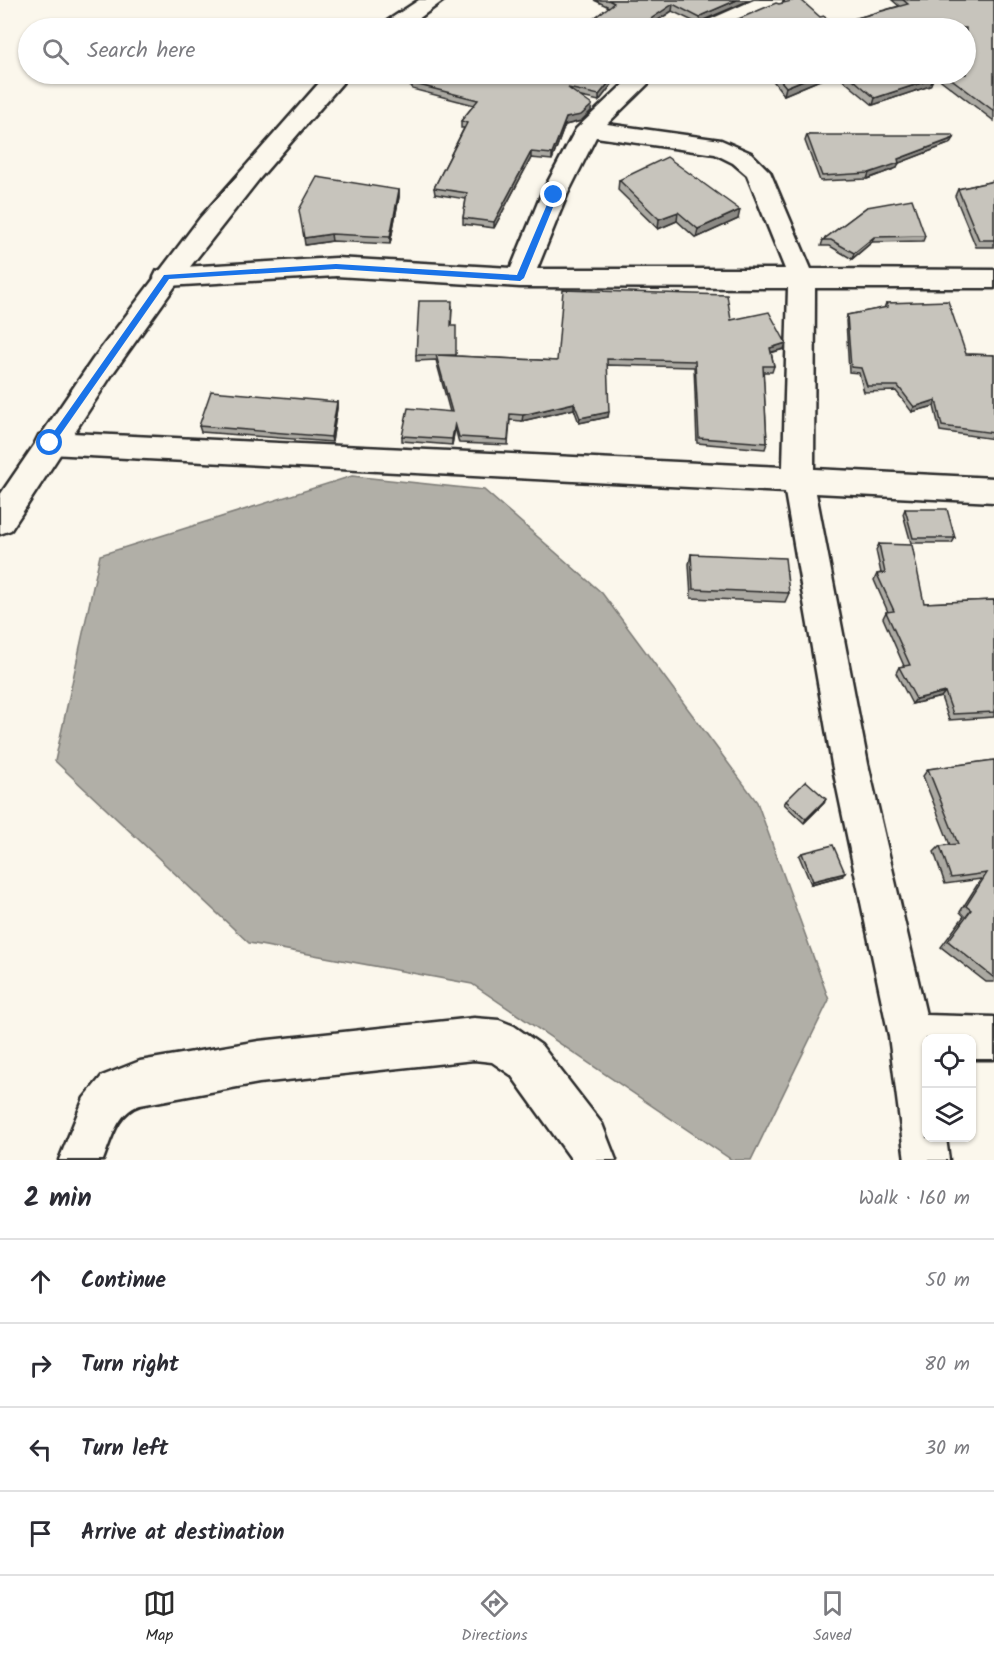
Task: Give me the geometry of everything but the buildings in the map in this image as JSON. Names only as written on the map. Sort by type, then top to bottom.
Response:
[{"type":"street","points":[[407,18],[433,0]]},
{"type":"street","points":[[732,18],[772,0]]},
{"type":"street","points":[[0,521],[50,443],[167,277],[224,206],[330,84]]},
{"type":"street","points":[[520,278],[554,195],[588,129],[638,84]]},
{"type":"street","points":[[588,129],[721,147],[742,158],[758,172],[802,279],[798,479],[850,764],[910,1036],[927,1160]]},
{"type":"street","points":[[167,277],[336,267],[520,278],[994,279]]},
{"type":"street","points":[[50,443],[994,490]]},
{"type":"street","points":[[910,1036],[994,1038]]},
{"type":"street","points":[[81,1160],[99,1113],[117,1091],[140,1083],[259,1062],[474,1039],[499,1041],[526,1060],[586,1140],[594,1160]]},
{"type":"shaded area","points":[[352,476],[484,490],[602,593],[757,802],[829,1000],[751,1160],[732,1160],[472,984],[249,943],[55,761],[100,555]]},
{"type":"route","points":[[50,443],[167,277],[336,267],[520,278],[554,195]]}]
